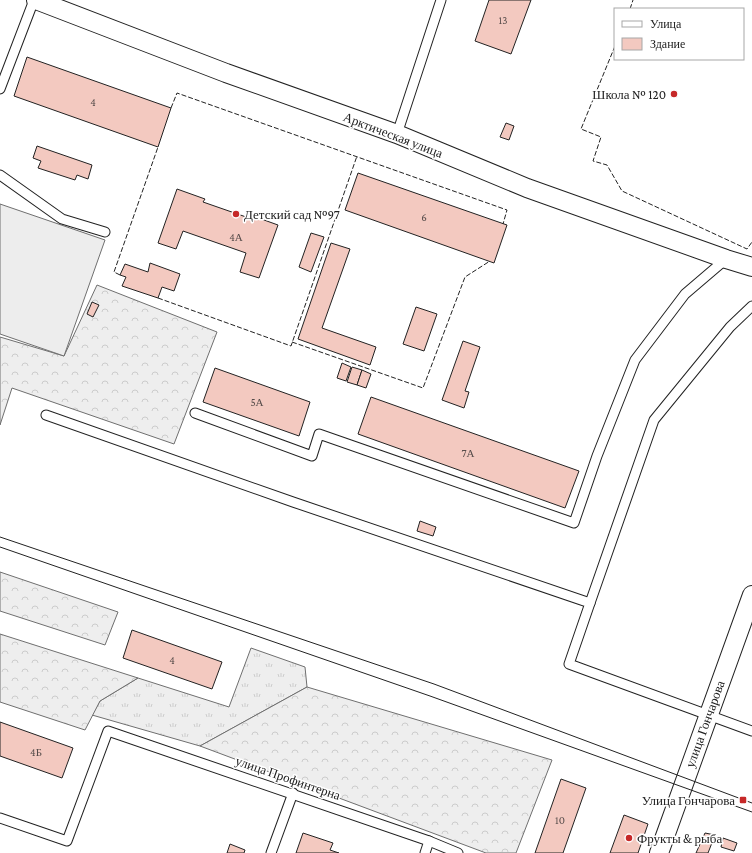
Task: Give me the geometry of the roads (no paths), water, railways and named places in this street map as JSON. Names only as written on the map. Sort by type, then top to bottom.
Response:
[{"type":"street","name":"Арктическая улица","points":[[35,0],[226,73],[397,134],[527,188],[752,267]]},
{"type":"street","name":"улица Гончарова","points":[[659,853],[752,595]]},
{"type":"lane","points":[[0,89],[35,0]]},
{"type":"lane","points":[[397,134],[441,0]]},
{"type":"lane","points":[[0,175],[62,219],[105,232]]},
{"type":"lane","points":[[195,413],[312,456],[319,434],[574,523],[597,456],[635,360],[685,294],[726,259]]},
{"type":"lane","points":[[752,306],[730,327],[654,420],[569,664],[752,731]]},
{"type":"lane","points":[[46,415],[285,499],[590,603]]},
{"type":"lane","name":"улица Профинтерна","points":[[0,818],[67,841],[108,731],[292,793],[429,841],[458,853]]},
{"type":"lane","points":[[271,853],[292,793]]},
{"type":"lane","points":[[425,853],[429,841]]},
{"type":"tram line","points":[[0,537],[434,684],[752,803]]},
{"type":"tram line","points":[[0,547],[430,696],[752,812]]},
{"type":"place","name":"Школа № 120","points":[[674,94]]},
{"type":"place","name":"Детский сад №97","points":[[236,214]]},
{"type":"place","name":"Улица Гончарова","points":[[743,800]]},
{"type":"place","name":"Фрукты & рыба","points":[[629,838]]}]
